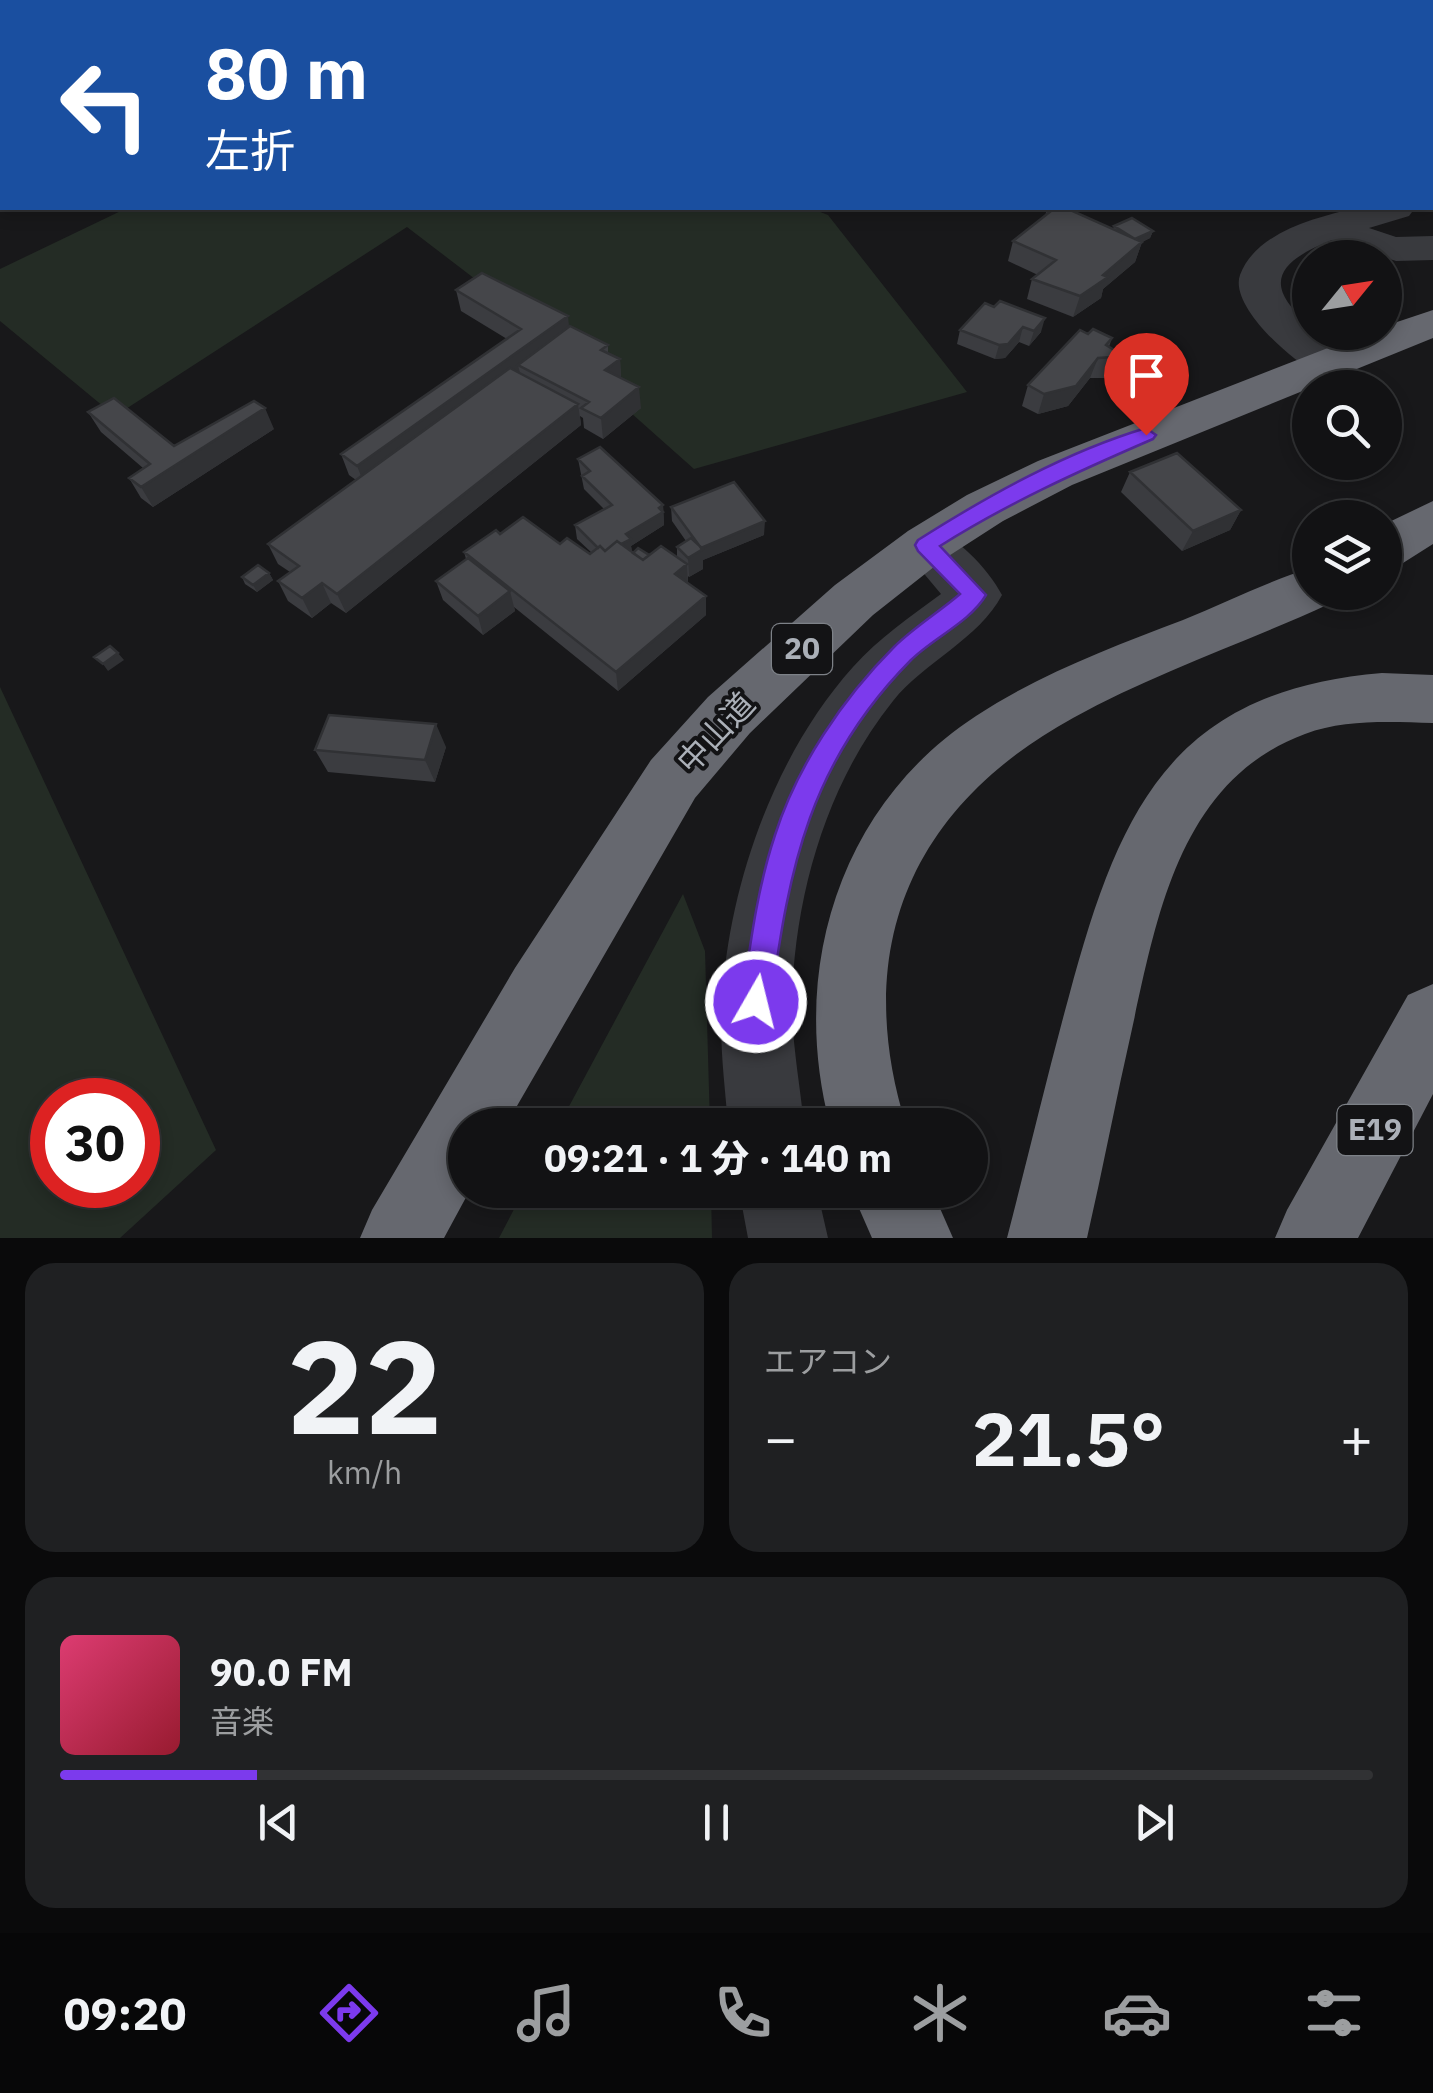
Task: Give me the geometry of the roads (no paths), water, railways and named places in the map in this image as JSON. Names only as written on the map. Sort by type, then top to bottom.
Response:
[{"type":"highway","name":"中山道","points":[[400,1238],[540,993],[674,778],[729,715],[854,600],[926,545],[985,508],[1054,473],[1433,323]]},
{"type":"highway","points":[[1402,539],[1433,520]]},
{"type":"highway","points":[[865,1108],[852,1047],[850,983],[859,924],[899,830],[928,792],[960,759],[1042,704],[1292,597]]},
{"type":"highway","points":[[1046,1238],[1110,971],[1139,871],[1164,820],[1190,781],[1223,750],[1299,708],[1345,698],[1393,695],[1433,699]]},
{"type":"highway","name":"E19","points":[[1315,1238],[1433,1020]]},
{"type":"highway","points":[[899,1208],[913,1238]]},
{"type":"street","points":[[1330,362],[1260,299],[1258,277],[1268,258],[1291,242],[1390,210]]},
{"type":"street","points":[[1337,227],[1358,239],[1399,250],[1433,248]]},
{"type":"street","points":[[765,1108],[756,1002],[769,914],[788,834],[828,753],[872,688],[903,653],[975,595],[926,545]]},
{"type":"street","points":[[782,1208],[788,1238]]}]
